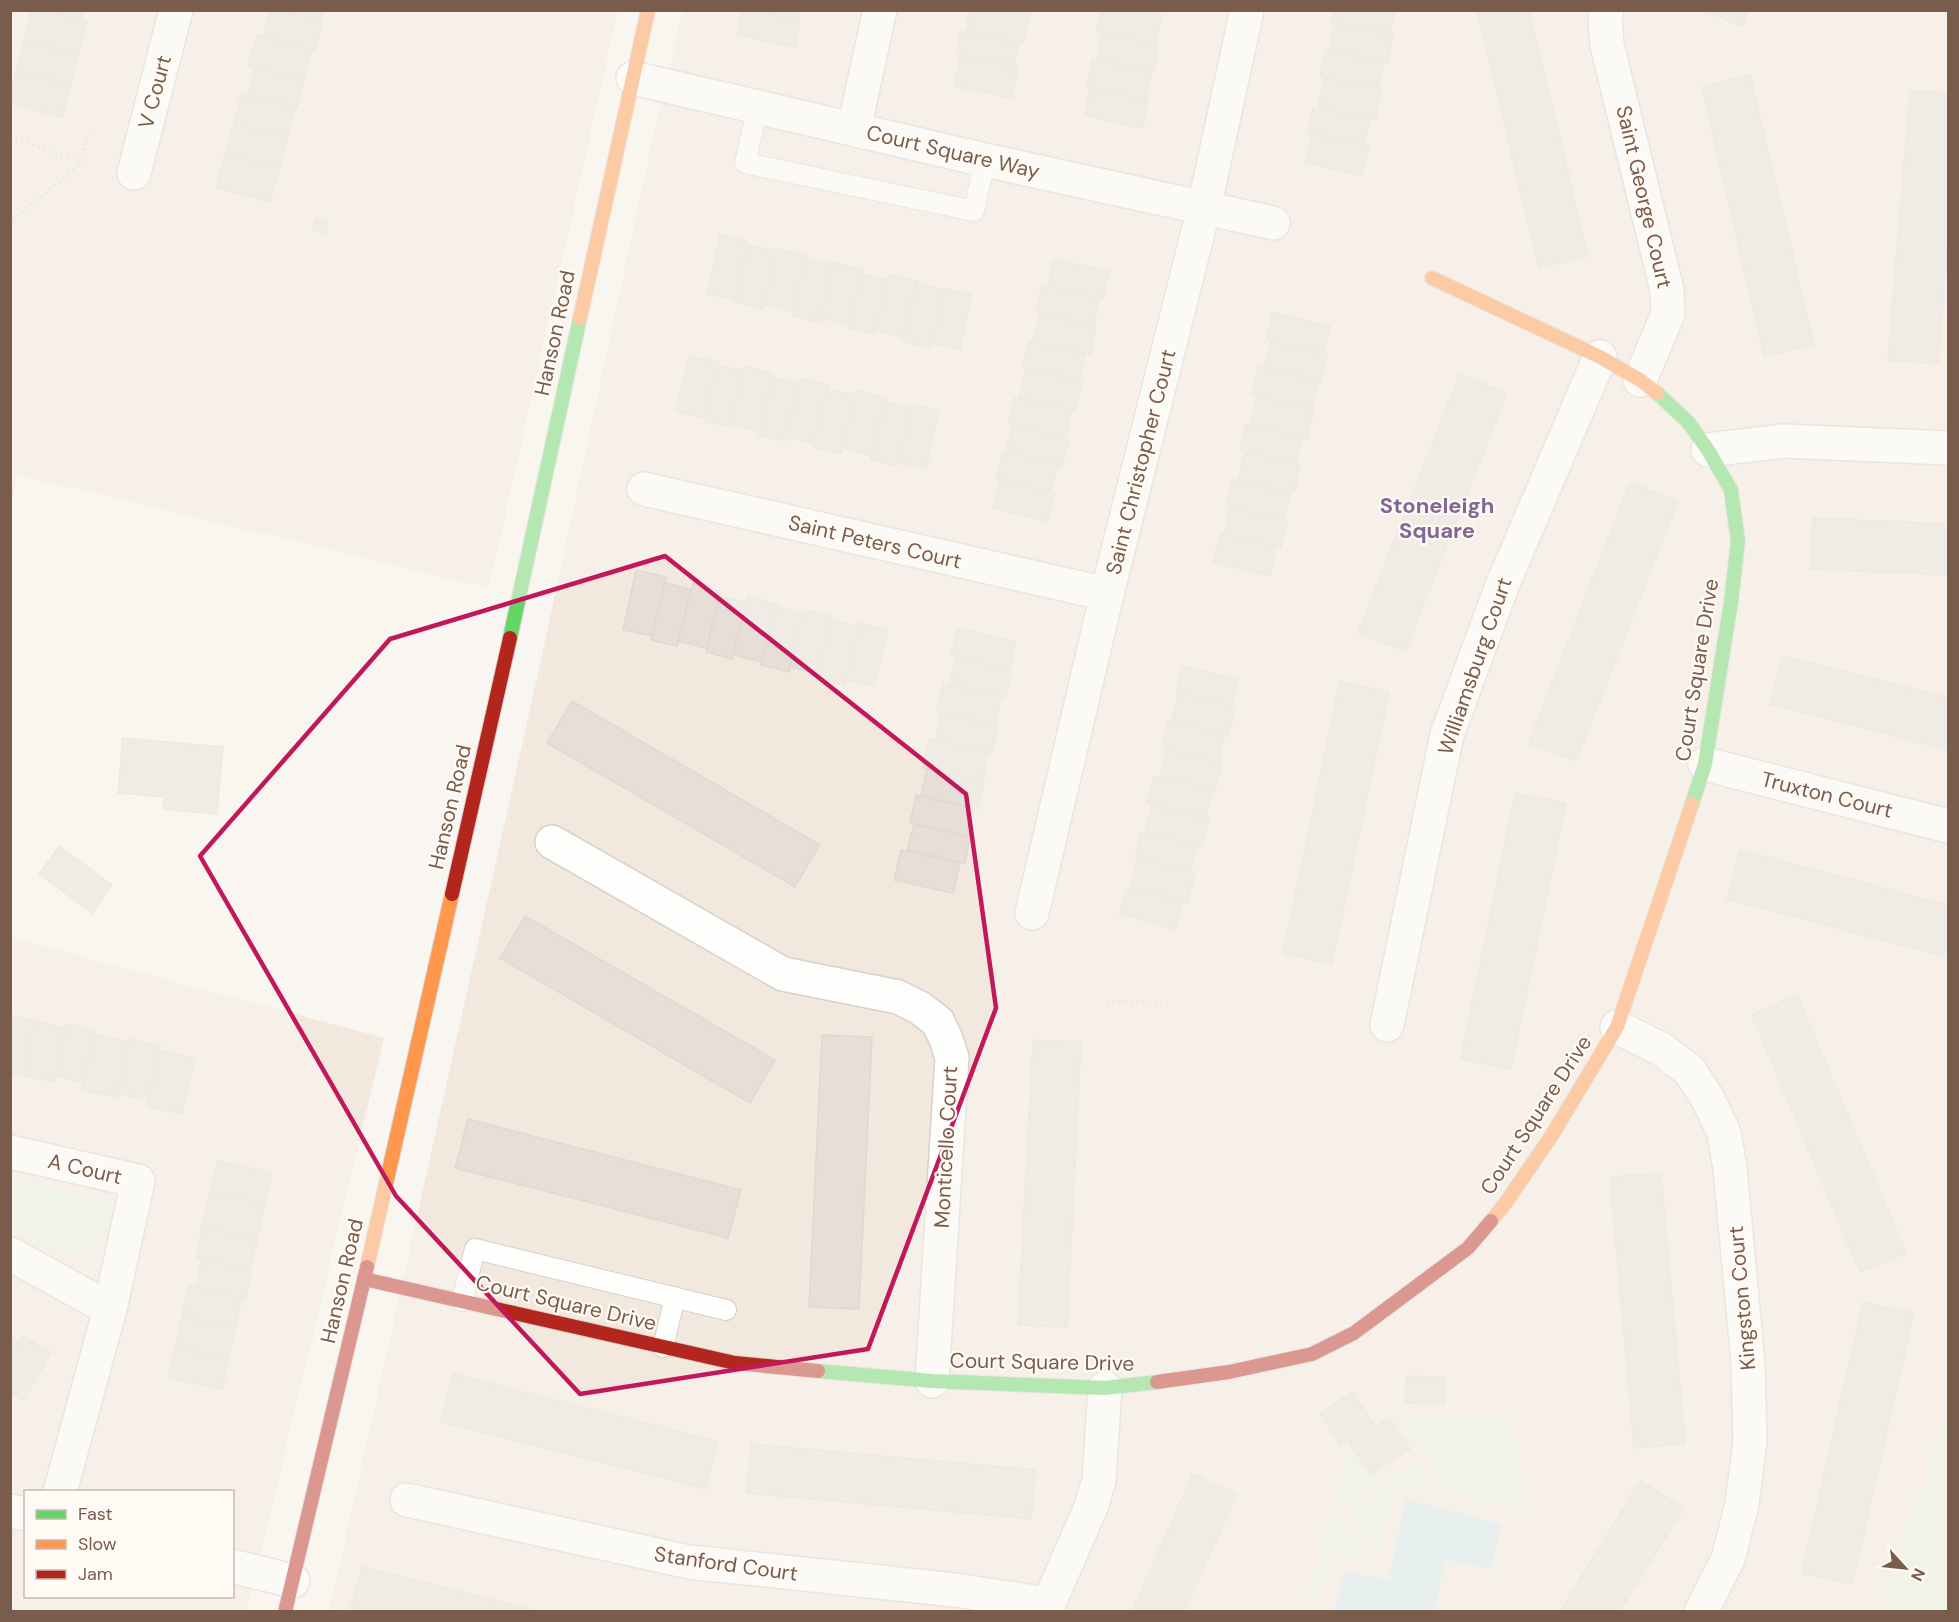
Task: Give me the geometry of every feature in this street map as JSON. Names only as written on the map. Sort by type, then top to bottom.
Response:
[{"type":"street","name":"V Court","points":[[134,173],[176,10]]},
{"type":"street","name":"Hanson Road","points":[[289,1596],[481,768],[648,10]]},
{"type":"street","points":[[854,129],[880,10]]},
{"type":"street","name":"Saint Christopher Court","points":[[1032,913],[1107,594],[1204,208],[1247,10]]},
{"type":"street","name":"Saint George Court","points":[[1607,10],[1605,19],[1607,45],[1667,290],[1668,314],[1640,381]]},
{"type":"street","name":"Court Square Way","points":[[633,78],[985,160],[1273,223]]},
{"type":"street","name":"Court Square Drive","points":[[364,1279],[735,1363],[932,1381],[1105,1388],[1171,1381],[1239,1370],[1312,1354],[1354,1333],[1468,1248],[1508,1201],[1552,1135],[1617,1027],[1705,764],[1731,602],[1738,541],[1731,490],[1708,450],[1688,422],[1667,401],[1640,381],[1600,357],[1432,279]]},
{"type":"street","name":"Williamsburg Court","points":[[1387,1025],[1447,735],[1502,586],[1600,357]]},
{"type":"street","points":[[1708,450],[1784,441],[1948,448]]},
{"type":"street","name":"Saint Peters Court","points":[[644,489],[1107,594]]},
{"type":"street","name":"Truxton Court","points":[[1705,764],[1948,826]]},
{"type":"street","name":"Monticello Court","points":[[552,842],[783,974],[898,997],[921,1008],[938,1022],[952,1058],[932,1381]]},
{"type":"street","name":"Kingston Court","points":[[1617,1027],[1661,1049],[1690,1071],[1708,1100],[1724,1133],[1731,1168],[1748,1363],[1750,1442],[1743,1504],[1728,1559],[1701,1611]]},
{"type":"street","name":"A Court","points":[[10,1152],[138,1181],[111,1309],[60,1490]]},
{"type":"street","points":[[10,1254],[111,1309]]},
{"type":"street","name":"Stanford Court","points":[[407,1500],[689,1562],[955,1590],[1046,1608],[1090,1508],[1099,1480],[1105,1388]]},
{"type":"street","points":[[234,1567],[289,1596]]},
{"type":"lane","points":[[758,107],[745,163],[974,211],[985,160]]},
{"type":"lane","points":[[462,1301],[475,1250],[726,1310]]},
{"type":"lane","points":[[663,1347],[675,1297]]},
{"type":"path","points":[[10,222],[77,166],[90,129]]},
{"type":"path","points":[[10,137],[80,162]]},
{"type":"path","points":[[1107,1004],[1121,1000],[1169,1006]]},
{"type":"highlighted area","points":[[665,556],[966,794],[996,1008],[868,1349],[580,1394],[396,1196],[200,856],[390,639]]},
{"type":"shaded area","points":[[11,11],[618,11],[489,588],[18,475],[11,505]]},
{"type":"shaded area","points":[[683,11],[1948,11],[1948,1414],[1879,1611],[329,1612],[544,646],[656,122]]},
{"type":"shaded area","points":[[10,937],[384,1038],[247,1611],[11,1611]]},
{"type":"green space","points":[[10,1177],[104,1200],[112,1222],[110,1230],[97,1243],[67,1255],[40,1243],[11,1225]]},
{"type":"green space","points":[[1948,1414],[1948,1611],[1879,1611]]},
{"type":"green space","points":[[1398,1415],[1512,1418],[1526,1510],[1436,1489],[1438,1477],[1436,1469]]},
{"type":"green space","points":[[1351,1449],[1369,1478],[1372,1477],[1375,1482],[1338,1508],[1367,1557],[1364,1559],[1331,1552],[1317,1611],[1302,1611]]},
{"type":"green space","points":[[1420,1462],[1428,1477],[1427,1487],[1407,1485],[1390,1498],[1380,1548],[1375,1551],[1350,1510]]},
{"type":"water","points":[[1406,1499],[1501,1524],[1491,1569],[1445,1560],[1435,1611],[1334,1611],[1343,1572],[1389,1580]]},
{"type":"building","points":[[32,10],[43,10],[87,22],[78,55],[24,41]]},
{"type":"building","points":[[44,10],[84,10],[81,21]]},
{"type":"building","points":[[271,10],[282,10],[323,22],[315,51],[263,37]]},
{"type":"building","points":[[282,10],[322,10],[320,21]]},
{"type":"building","points":[[742,10],[754,10],[800,20],[795,47],[737,35]]},
{"type":"building","points":[[754,10],[800,10],[798,20]]},
{"type":"building","points":[[970,10],[1015,10],[1030,14],[1023,44],[966,31]]},
{"type":"building","points":[[1101,10],[1142,10],[1162,15],[1156,44],[1096,32]]},
{"type":"building","points":[[1334,10],[1394,10],[1390,34],[1331,23]]},
{"type":"building","points":[[1477,10],[1529,10],[1588,256],[1539,268]]},
{"type":"building","points":[[1703,10],[1748,10],[1742,26]]},
{"type":"building","points":[[1335,23],[1393,35],[1388,63],[1329,51]]},
{"type":"building","points":[[961,31],[1019,43],[1014,66],[957,54]]},
{"type":"building","points":[[1102,33],[1159,45],[1154,71],[1097,60]]},
{"type":"building","points":[[257,35],[311,50],[303,81],[248,66]]},
{"type":"building","points":[[24,41],[78,55],[70,85],[17,71]]},
{"type":"building","points":[[1325,50],[1384,62],[1378,88],[1320,77]]},
{"type":"building","points":[[961,55],[1018,67],[1012,98],[954,86]]},
{"type":"building","points":[[1092,59],[1152,71],[1146,99],[1087,88]]},
{"type":"building","points":[[255,68],[304,81],[297,108],[248,94]]},
{"type":"building","points":[[17,71],[70,85],[62,117],[10,103],[10,94]]},
{"type":"building","points":[[1750,75],[1814,345],[1764,356],[1702,87]]},
{"type":"building","points":[[1324,78],[1381,89],[1376,119],[1318,109]]},
{"type":"building","points":[[1090,89],[1148,100],[1143,128],[1085,116]]},
{"type":"building","points":[[1910,90],[1948,93],[1948,242],[1938,364],[1888,360]]},
{"type":"building","points":[[242,93],[295,107],[287,138],[234,124]]},
{"type":"building","points":[[1313,108],[1370,119],[1365,144],[1308,133]]},
{"type":"building","points":[[234,124],[287,138],[279,169],[225,154]]},
{"type":"building","points":[[1312,134],[1369,146],[1362,175],[1305,163]]},
{"type":"building","points":[[225,154],[279,169],[270,202],[216,188]]},
{"type":"building","points":[[316,219],[328,222],[325,233],[313,230]]},
{"type":"building","points":[[720,235],[749,242],[735,300],[707,294]]},
{"type":"building","points":[[748,245],[777,251],[763,309],[734,302]]},
{"type":"building","points":[[777,249],[806,255],[793,311],[764,304]]},
{"type":"building","points":[[805,259],[833,265],[820,322],[792,316]]},
{"type":"building","points":[[1054,259],[1109,272],[1102,300],[1048,286]]},
{"type":"building","points":[[833,263],[863,269],[850,325],[821,318]]},
{"type":"building","points":[[861,274],[887,280],[875,334],[849,328]]},
{"type":"building","points":[[890,274],[917,281],[903,337],[876,330]]},
{"type":"building","points":[[916,283],[945,290],[931,348],[903,341]]},
{"type":"building","points":[[1042,285],[1100,299],[1093,326],[1036,312]]},
{"type":"building","points":[[945,288],[972,294],[960,349],[933,344]]},
{"type":"building","points":[[1273,312],[1330,326],[1323,354],[1266,340]]},
{"type":"building","points":[[1040,313],[1096,327],[1090,355],[1033,342]]},
{"type":"building","points":[[1029,341],[1085,355],[1079,381],[1022,367]]},
{"type":"building","points":[[1271,342],[1327,355],[1321,381],[1264,368]]},
{"type":"building","points":[[689,356],[718,362],[705,418],[676,412]]},
{"type":"building","points":[[717,365],[744,371],[731,427],[704,421]]},
{"type":"building","points":[[744,366],[773,373],[759,431],[731,424]]},
{"type":"building","points":[[1259,366],[1318,380],[1311,409],[1252,395]]},
{"type":"building","points":[[1026,369],[1082,382],[1075,411],[1019,398]]},
{"type":"building","points":[[1460,374],[1507,393],[1405,651],[1358,633]]},
{"type":"building","points":[[772,377],[799,383],[786,441],[759,435]]},
{"type":"building","points":[[801,378],[829,385],[815,443],[786,436]]},
{"type":"building","points":[[827,389],[855,395],[841,453],[813,447]]},
{"type":"building","points":[[856,390],[886,398],[872,456],[842,448]]},
{"type":"building","points":[[1257,396],[1314,410],[1307,439],[1250,425]]},
{"type":"building","points":[[1015,397],[1072,410],[1065,438],[1008,423]]},
{"type":"building","points":[[885,402],[912,409],[897,466],[870,460]]},
{"type":"building","points":[[913,405],[939,411],[926,468],[899,462]]},
{"type":"building","points":[[1246,424],[1302,437],[1296,464],[1240,451]]},
{"type":"building","points":[[1013,425],[1069,439],[1062,466],[1006,452]]},
{"type":"building","points":[[1003,451],[1058,465],[1051,493],[996,478]]},
{"type":"building","points":[[1244,452],[1300,465],[1294,493],[1238,480]]},
{"type":"building","points":[[1232,479],[1290,493],[1283,521],[1226,507]]},
{"type":"building","points":[[1000,480],[1055,494],[1048,521],[993,508]]},
{"type":"building","points":[[1630,482],[1678,501],[1576,761],[1529,743]]},
{"type":"building","points":[[1230,508],[1287,522],[1281,548],[1224,534]]},
{"type":"building","points":[[1813,518],[1948,524],[1948,575],[1811,569]]},
{"type":"building","points":[[1220,533],[1277,547],[1270,576],[1213,562]]},
{"type":"building","points":[[636,570],[666,577],[653,636],[623,630]]},
{"type":"building","points":[[665,583],[691,589],[677,646],[651,640]]},
{"type":"building","points":[[693,584],[721,591],[706,648],[678,641]]},
{"type":"building","points":[[720,596],[746,602],[732,659],[706,652]]},
{"type":"building","points":[[748,596],[777,604],[762,662],[733,655]]},
{"type":"building","points":[[776,607],[803,614],[789,672],[761,665]]},
{"type":"building","points":[[804,610],[832,617],[818,673],[790,667]]},
{"type":"building","points":[[831,620],[859,627],[845,685],[817,678]]},
{"type":"building","points":[[860,623],[888,630],[874,686],[846,680]]},
{"type":"building","points":[[958,628],[1016,642],[1009,671],[951,656]]},
{"type":"building","points":[[1783,656],[1948,698],[1948,750],[1770,704]]},
{"type":"building","points":[[956,658],[1012,671],[1005,697],[950,684]]},
{"type":"building","points":[[1182,666],[1238,679],[1232,706],[1176,693]]},
{"type":"building","points":[[1340,681],[1389,692],[1332,964],[1283,954]]},
{"type":"building","points":[[943,683],[1002,697],[995,725],[937,712]]},
{"type":"building","points":[[1178,693],[1236,707],[1229,735],[1172,721]]},
{"type":"building","points":[[572,701],[820,845],[795,887],[547,743]]},
{"type":"building","points":[[941,713],[998,726],[992,753],[935,740]]},
{"type":"building","points":[[1168,721],[1225,734],[1218,763],[1161,749]]},
{"type":"building","points":[[123,738],[223,747],[217,814],[163,809],[164,797],[118,793]]},
{"type":"building","points":[[929,739],[988,752],[982,782],[923,768]]},
{"type":"building","points":[[1166,750],[1222,763],[1215,790],[1160,777]]},
{"type":"building","points":[[927,769],[985,782],[978,809],[921,796]]},
{"type":"building","points":[[1154,776],[1213,789],[1206,818],[1147,804]]},
{"type":"building","points":[[1515,793],[1566,803],[1511,1069],[1461,1059]]},
{"type":"building","points":[[916,795],[974,809],[968,837],[910,823]]},
{"type":"building","points":[[1152,806],[1209,819],[1202,846],[1145,833]]},
{"type":"building","points":[[914,824],[970,837],[965,863],[907,850]]},
{"type":"building","points":[[1141,832],[1197,845],[1191,871],[1135,858]]},
{"type":"building","points":[[59,846],[112,885],[92,913],[39,874]]},
{"type":"building","points":[[901,850],[960,863],[953,893],[894,880]]},
{"type":"building","points":[[1740,850],[1948,905],[1948,957],[1727,899]]},
{"type":"building","points":[[1138,858],[1195,873],[1187,902],[1130,888]]},
{"type":"building","points":[[1127,887],[1183,901],[1176,929],[1119,914]]},
{"type":"building","points":[[525,916],[775,1060],[750,1103],[500,958]]},
{"type":"building","points":[[1797,995],[1906,1253],[1860,1272],[1752,1015]]},
{"type":"building","points":[[10,1016],[35,1021],[23,1075],[10,1072]]},
{"type":"building","points":[[35,1021],[66,1028],[54,1082],[23,1075]]},
{"type":"building","points":[[67,1024],[95,1031],[83,1083],[55,1076]]},
{"type":"building","points":[[94,1034],[129,1042],[117,1097],[82,1090]]},
{"type":"building","points":[[822,1035],[872,1037],[859,1309],[809,1307]]},
{"type":"building","points":[[130,1039],[161,1046],[148,1100],[118,1093]]},
{"type":"building","points":[[1033,1040],[1081,1042],[1067,1327],[1018,1325]]},
{"type":"building","points":[[160,1050],[195,1058],[182,1114],[147,1106]]},
{"type":"building","points":[[468,1119],[741,1190],[728,1238],[455,1168]]},
{"type":"building","points":[[218,1160],[272,1173],[265,1204],[210,1192]]},
{"type":"building","points":[[1661,1173],[1685,1444],[1634,1448],[1610,1177]]},
{"type":"building","points":[[210,1192],[265,1204],[257,1240],[202,1227]]},
{"type":"building","points":[[202,1227],[257,1240],[249,1270],[196,1258]]},
{"type":"building","points":[[202,1259],[252,1270],[246,1299],[196,1288]]},
{"type":"building","points":[[189,1286],[242,1298],[235,1329],[182,1317]]},
{"type":"building","points":[[1863,1302],[1914,1313],[1852,1584],[1802,1573]]},
{"type":"building","points":[[182,1317],[235,1329],[228,1359],[175,1347]]},
{"type":"building","points":[[23,1336],[51,1352],[24,1400],[10,1392],[10,1358]]},
{"type":"building","points":[[10,1337],[19,1342],[10,1358]]},
{"type":"building","points":[[175,1347],[228,1359],[222,1389],[168,1378]]},
{"type":"building","points":[[453,1374],[718,1441],[706,1489],[441,1422]]},
{"type":"building","points":[[1406,1376],[1446,1377],[1445,1404],[1405,1403]]},
{"type":"building","points":[[1353,1392],[1375,1427],[1389,1417],[1410,1449],[1370,1474],[1348,1440],[1340,1445],[1320,1413]]},
{"type":"building","points":[[751,1444],[1036,1470],[1031,1519],[747,1493]]},
{"type":"building","points":[[1193,1474],[1237,1494],[1184,1612],[1132,1612]]},
{"type":"building","points":[[1640,1481],[1684,1508],[1619,1612],[1560,1612]]},
{"type":"building","points":[[362,1567],[540,1612],[350,1612]]},
{"type":"traffic: fast","points":[[510,638],[580,318]]},
{"type":"traffic: fast","points":[[1657,393],[1688,422],[1708,450],[1731,490],[1738,541],[1731,602],[1705,764],[1692,804]]},
{"type":"traffic: fast","points":[[818,1371],[932,1381],[1105,1388],[1157,1382]]},
{"type":"traffic: slow","points":[[580,318],[648,10]]},
{"type":"traffic: slow","points":[[1432,278],[1600,357],[1640,380],[1657,393]]},
{"type":"traffic: slow","points":[[1491,1221],[1552,1135],[1617,1027],[1692,804]]},
{"type":"traffic: slow","points":[[367,1267],[452,894]]},
{"type":"traffic: jam","points":[[452,894],[510,638]]},
{"type":"traffic: jam","points":[[1157,1382],[1229,1372],[1312,1354],[1354,1333],[1468,1248],[1491,1221]]},
{"type":"traffic: jam","points":[[285,1612],[367,1267]]},
{"type":"traffic: jam","points":[[364,1279],[735,1363],[818,1371]]},
{"type":"district","name":"Stoneleigh Square","points":[[1437,518]]}]
